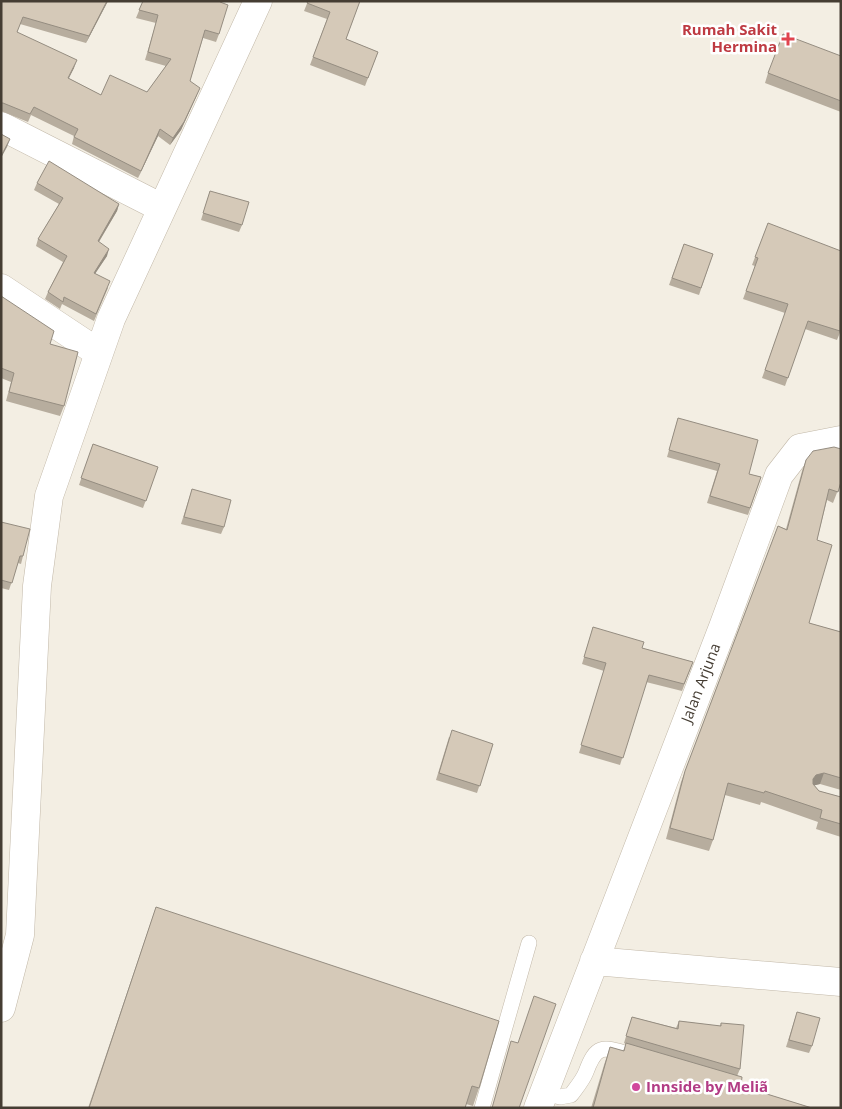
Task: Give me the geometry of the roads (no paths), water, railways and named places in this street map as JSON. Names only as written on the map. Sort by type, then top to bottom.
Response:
[{"type":"street","points":[[1,1008],[20,936],[37,586],[49,496],[111,319],[258,1]]},
{"type":"street","points":[[1,126],[162,208]]},
{"type":"street","points":[[1,288],[99,353]]},
{"type":"street","name":"Jalan Arjuna","points":[[541,1100],[724,627],[779,475],[800,448],[841,440]]},
{"type":"street","points":[[594,961],[841,982]]},
{"type":"lane","points":[[482,1108],[529,943]]},
{"type":"lane","points":[[541,1100],[571,1095],[586,1074],[589,1060],[596,1052],[610,1049],[646,1059]]},
{"type":"place","name":"Rumah Sakit Hermina","points":[[788,39]]},
{"type":"place","name":"Innside by Meliã","points":[[636,1087]]}]
